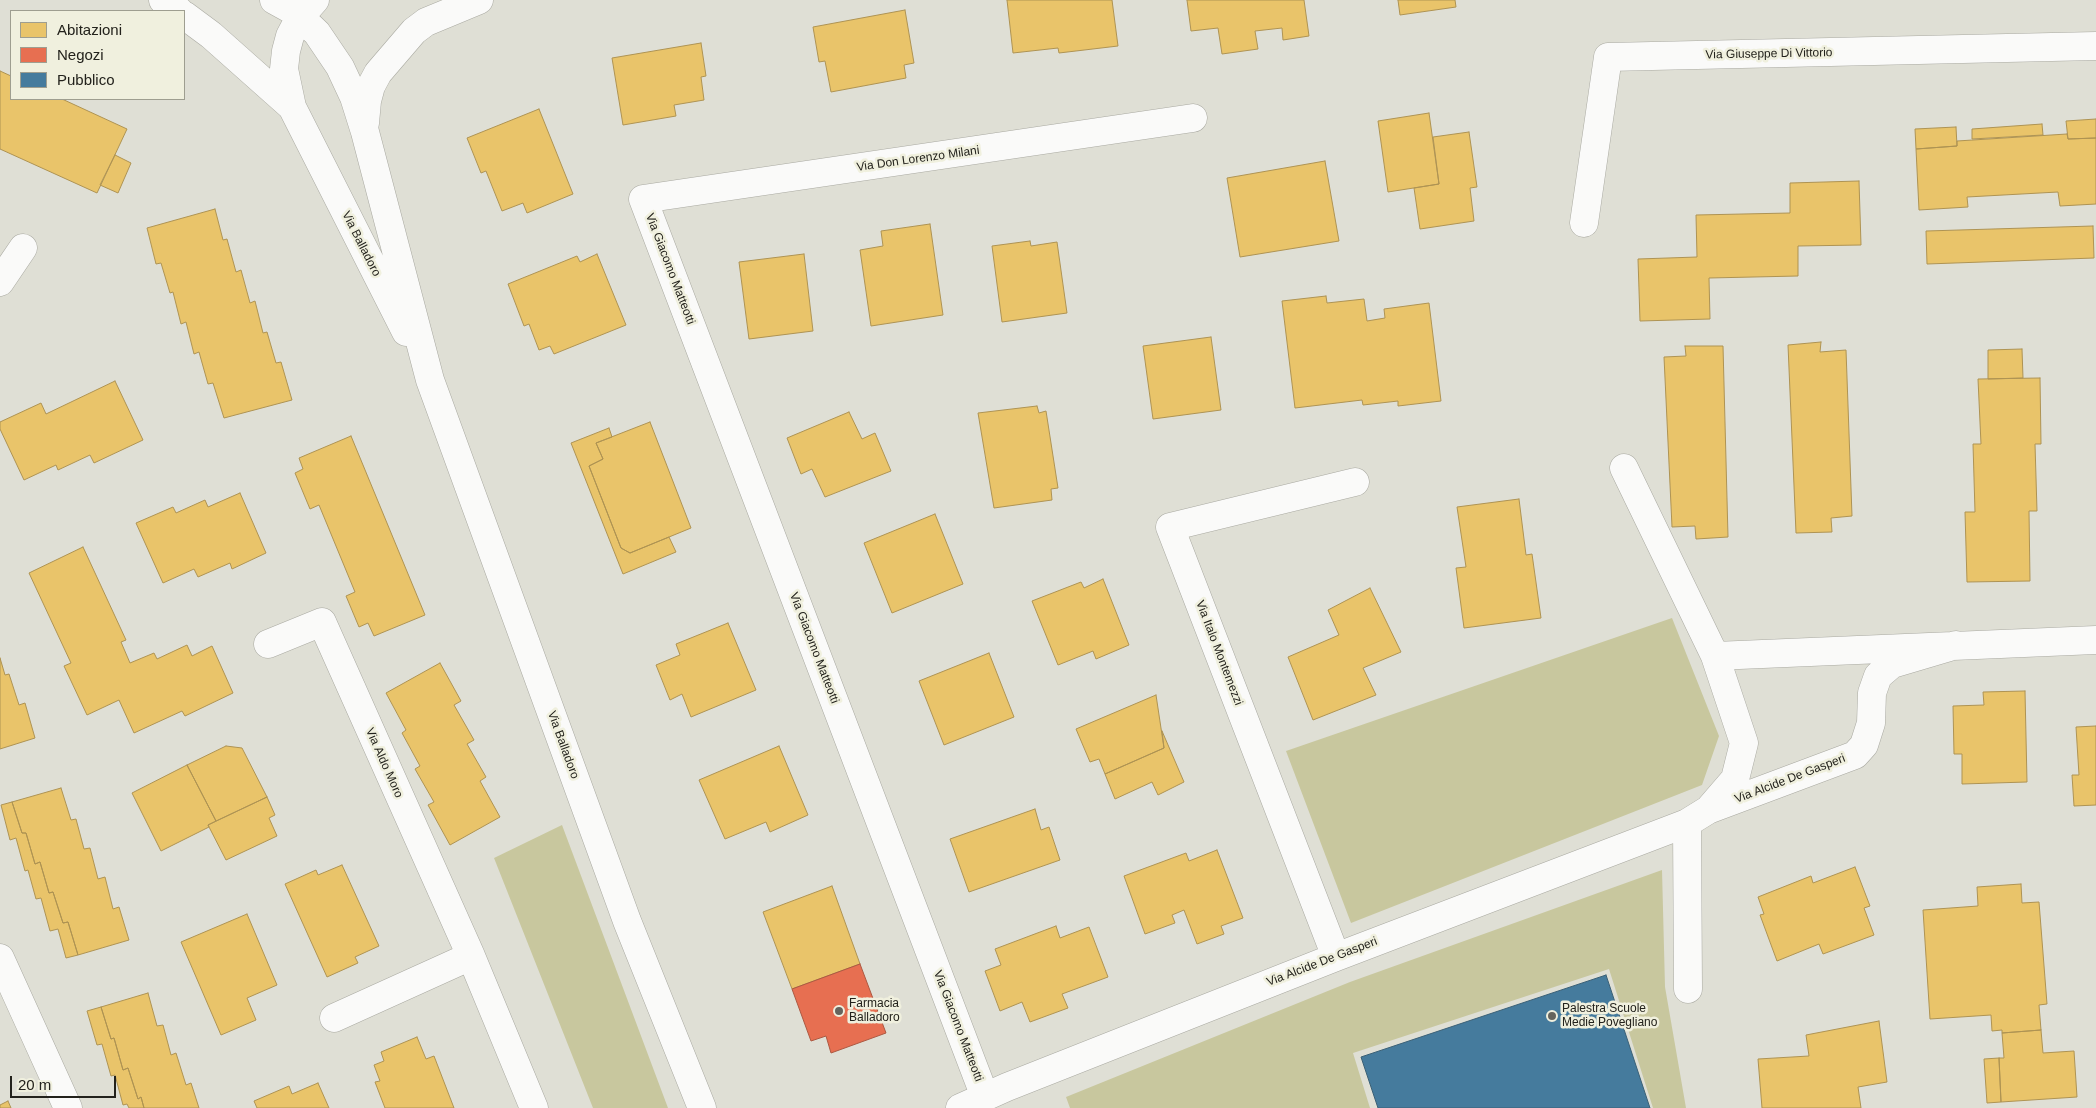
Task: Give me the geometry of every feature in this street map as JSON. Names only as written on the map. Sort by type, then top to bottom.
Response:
[{"type":"street","points":[[163,0],[178,10]]},
{"type":"street","name":"Via Balladoro","points":[[274,0],[294,11],[308,9]]},
{"type":"street","name":"Via Balladoro","points":[[365,132],[367,101],[371,86],[385,63],[414,30],[426,22],[479,0]]},
{"type":"street","name":"Via Balladoro","points":[[308,9],[290,36],[284,70],[292,107],[430,380]]},
{"type":"street","name":"Via Balladoro","points":[[308,9],[317,33],[340,68],[354,97],[365,132],[430,380],[624,912],[702,1108]]},
{"type":"street","name":"Via Balladoro","points":[[185,16],[211,35],[292,107]]},
{"type":"street","name":"Via Giuseppe Di Vittorio","points":[[1584,223],[1608,57],[2096,46]]},
{"type":"street","name":"Via Don Lorenzo Milani","points":[[643,199],[1193,118]]},
{"type":"street","name":"Via Giacomo Matteotti","points":[[643,199],[1002,1097]]},
{"type":"street","points":[[0,282],[23,248]]},
{"type":"street","name":"Via Alcide De Gasperi","points":[[1624,468],[1715,656],[1744,743],[1735,779],[1697,816]]},
{"type":"street","name":"Via Italo Montemezzi","points":[[1336,957],[1170,526],[1355,482]]},
{"type":"street","name":"Via Aldo Moro","points":[[268,644],[322,622],[471,956],[534,1108]]},
{"type":"street","name":"Via Alcide De Gasperi","points":[[1715,656],[2096,640]]},
{"type":"street","name":"Via Alcide De Gasperi","points":[[960,1108],[1002,1097],[1336,957],[1854,755],[1864,745],[1871,723],[1872,693],[1878,676],[1892,664],[1956,645]]},
{"type":"street","points":[[1688,989],[1697,816]]},
{"type":"street","points":[[334,1018],[471,956]]},
{"type":"street","points":[[0,958],[68,1108]]},
{"type":"green space","points":[[1672,618],[1719,736],[1702,785],[1351,923],[1286,751]]},
{"type":"green space","points":[[562,825],[668,1108],[593,1108],[494,858]]},
{"type":"green space","points":[[1662,870],[1665,987],[1686,1108],[1653,1108],[1609,969],[1353,1053],[1370,1108],[1070,1108],[1066,1097],[1350,982]]},
{"type":"building: Abitazioni","points":[[1007,0],[1112,0],[1118,46],[1059,53],[1058,48],[1013,53]]},
{"type":"building: Abitazioni","points":[[1187,0],[1304,0],[1309,36],[1283,40],[1282,28],[1255,31],[1258,49],[1222,54],[1218,28],[1191,31]]},
{"type":"building: Abitazioni","points":[[1398,0],[1455,0],[1456,7],[1400,15]]},
{"type":"building: Abitazioni","points":[[905,10],[914,63],[904,65],[906,78],[831,92],[825,61],[819,62],[813,27]]},
{"type":"building: Abitazioni","points":[[701,43],[706,76],[701,77],[704,100],[674,105],[676,116],[623,125],[612,58]]},
{"type":"building: Abitazioni","points":[[0,71],[10,76],[10,100],[64,100],[127,129],[97,193],[0,149]]},
{"type":"building: Abitazioni","points":[[539,109],[573,194],[527,213],[523,203],[502,211],[486,171],[481,173],[467,138]]},
{"type":"building: Abitazioni","points":[[1429,113],[1439,184],[1388,192],[1378,121]]},
{"type":"building: Abitazioni","points":[[2096,119],[2096,138],[2068,139],[2066,121]]},
{"type":"building: Abitazioni","points":[[2042,124],[2043,135],[1972,139],[1972,129]]},
{"type":"building: Abitazioni","points":[[1956,127],[1957,146],[1916,149],[1915,129]]},
{"type":"building: Abitazioni","points":[[1469,132],[1477,187],[1470,188],[1474,221],[1420,229],[1414,188],[1439,184],[1433,137]]},
{"type":"building: Abitazioni","points":[[2067,134],[2068,139],[2096,138],[2096,204],[2060,206],[2058,192],[1967,197],[1968,207],[1919,210],[1916,149],[1957,146],[1957,141]]},
{"type":"building: Abitazioni","points":[[115,155],[131,163],[118,193],[100,185]]},
{"type":"building: Abitazioni","points":[[1325,161],[1339,241],[1240,257],[1227,178]]},
{"type":"building: Abitazioni","points":[[1859,181],[1861,245],[1798,246],[1798,276],[1709,278],[1710,319],[1640,321],[1638,259],[1697,257],[1696,215],[1790,213],[1790,183]]},
{"type":"building: Abitazioni","points":[[215,209],[223,240],[227,239],[236,272],[241,270],[250,303],[255,301],[263,333],[267,332],[276,363],[281,362],[292,400],[224,418],[213,383],[208,384],[199,352],[194,354],[186,322],[181,324],[173,292],[170,293],[161,263],[156,264],[147,228]]},
{"type":"building: Abitazioni","points":[[930,224],[943,315],[871,326],[860,250],[883,246],[881,231]]},
{"type":"building: Abitazioni","points":[[2093,226],[2094,258],[1927,264],[1926,231]]},
{"type":"building: Abitazioni","points":[[1030,241],[1031,246],[1057,242],[1067,313],[1002,322],[992,246]]},
{"type":"building: Abitazioni","points":[[597,254],[626,325],[554,354],[550,346],[539,350],[529,324],[524,326],[508,284],[577,256],[580,262]]},
{"type":"building: Abitazioni","points":[[804,254],[813,331],[749,339],[739,262]]},
{"type":"building: Abitazioni","points":[[1326,296],[1327,303],[1364,299],[1367,321],[1385,318],[1384,309],[1429,303],[1441,401],[1398,406],[1398,401],[1363,405],[1362,400],[1295,408],[1282,301]]},
{"type":"building: Abitazioni","points":[[1211,337],[1221,410],[1153,419],[1143,346]]},
{"type":"building: Abitazioni","points":[[1821,342],[1820,352],[1846,350],[1852,516],[1831,518],[1832,532],[1796,533],[1788,345]]},
{"type":"building: Abitazioni","points":[[1685,346],[1723,346],[1728,537],[1696,539],[1695,526],[1672,527],[1664,357],[1686,356]]},
{"type":"building: Abitazioni","points":[[2022,349],[2023,378],[1988,379],[1988,350]]},
{"type":"building: Abitazioni","points":[[2040,378],[2041,444],[2035,444],[2037,511],[2029,511],[2030,581],[1967,582],[1965,512],[1975,512],[1973,444],[1981,444],[1978,379]]},
{"type":"building: Abitazioni","points":[[115,381],[143,440],[94,463],[90,455],[58,470],[56,465],[24,480],[0,429],[0,422],[41,403],[46,414]]},
{"type":"building: Abitazioni","points":[[1037,406],[1039,413],[1046,411],[1058,488],[1051,489],[1052,500],[994,508],[978,413]]},
{"type":"building: Abitazioni","points":[[849,412],[862,439],[875,433],[891,471],[825,497],[812,469],[801,474],[787,438]]},
{"type":"building: Abitazioni","points":[[650,422],[691,528],[630,553],[621,548],[589,466],[603,459],[596,443]]},
{"type":"building: Abitazioni","points":[[609,428],[612,437],[596,443],[603,459],[589,466],[621,548],[630,553],[669,537],[676,552],[623,574],[571,443]]},
{"type":"building: Abitazioni","points":[[351,436],[425,615],[374,636],[368,623],[359,627],[346,596],[355,592],[319,505],[310,509],[295,473],[303,469],[299,458]]},
{"type":"building: Abitazioni","points":[[240,493],[266,553],[232,569],[230,563],[198,577],[194,569],[163,583],[136,523],[173,507],[176,513],[205,500],[208,507]]},
{"type":"building: Abitazioni","points":[[1519,499],[1526,555],[1532,554],[1541,618],[1464,628],[1456,568],[1466,567],[1457,507]]},
{"type":"building: Abitazioni","points":[[935,514],[963,584],[892,613],[864,543]]},
{"type":"building: Abitazioni","points":[[83,547],[126,640],[121,642],[130,663],[154,653],[157,659],[187,645],[192,656],[212,646],[233,693],[185,716],[182,711],[134,733],[119,700],[87,715],[64,666],[71,663],[29,573]]},
{"type":"building: Abitazioni","points":[[1103,579],[1129,645],[1096,659],[1093,651],[1058,665],[1032,601],[1081,582],[1084,588]]},
{"type":"building: Abitazioni","points":[[1370,588],[1401,652],[1363,668],[1376,695],[1313,720],[1288,657],[1339,635],[1328,610]]},
{"type":"building: Abitazioni","points":[[728,623],[756,690],[691,717],[682,694],[670,700],[656,665],[680,655],[676,644]]},
{"type":"building: Abitazioni","points":[[989,653],[1014,717],[944,745],[919,681]]},
{"type":"building: Abitazioni","points":[[0,658],[5,675],[9,674],[19,705],[25,703],[35,738],[0,749]]},
{"type":"building: Abitazioni","points":[[440,663],[461,701],[454,705],[474,740],[467,744],[486,777],[480,781],[500,817],[450,845],[428,805],[434,802],[415,769],[420,766],[402,733],[406,730],[386,693]]},
{"type":"building: Abitazioni","points":[[2025,691],[2027,782],[1962,784],[1962,754],[1954,754],[1953,706],[1984,705],[1983,692]]},
{"type":"building: Abitazioni","points":[[1156,695],[1164,748],[1105,774],[1099,759],[1090,762],[1076,729]]},
{"type":"building: Abitazioni","points":[[2096,726],[2096,805],[2074,806],[2072,775],[2079,775],[2076,727]]},
{"type":"building: Abitazioni","points":[[1162,731],[1184,782],[1158,795],[1152,782],[1115,799],[1105,774],[1164,748]]},
{"type":"building: Abitazioni","points":[[226,746],[242,748],[267,797],[216,821],[187,765]]},
{"type":"building: Abitazioni","points":[[779,746],[808,815],[770,832],[766,822],[725,839],[699,780]]},
{"type":"building: Abitazioni","points":[[187,765],[216,821],[208,825],[209,827],[161,851],[132,793]]},
{"type":"building: Abitazioni","points":[[61,788],[71,820],[76,819],[84,849],[90,848],[98,879],[105,877],[113,909],[119,907],[129,940],[78,955],[68,922],[63,923],[53,892],[49,893],[40,862],[35,864],[26,833],[22,833],[12,802]]},
{"type":"building: Abitazioni","points":[[267,797],[275,815],[269,818],[277,836],[226,860],[208,825]]},
{"type":"building: Abitazioni","points":[[12,802],[22,833],[26,833],[35,864],[40,862],[49,893],[53,892],[63,923],[68,922],[78,955],[66,958],[58,929],[50,931],[41,898],[36,899],[28,870],[25,871],[16,838],[10,840],[1,805]]},
{"type":"building: Abitazioni","points":[[1035,809],[1041,830],[1049,827],[1060,860],[969,892],[950,839]]},
{"type":"building: Abitazioni","points":[[1217,850],[1243,918],[1221,926],[1224,934],[1197,944],[1184,910],[1172,915],[1175,923],[1145,934],[1124,876],[1186,853],[1189,861]]},
{"type":"building: Abitazioni","points":[[342,865],[379,946],[355,957],[358,963],[327,977],[285,884],[316,870],[318,875]]},
{"type":"building: Abitazioni","points":[[1855,867],[1870,906],[1864,908],[1874,935],[1823,954],[1819,944],[1777,961],[1760,915],[1764,914],[1758,897],[1811,876],[1813,883]]},
{"type":"building: Abitazioni","points":[[2021,884],[2022,903],[2039,902],[2047,1004],[2039,1005],[2041,1030],[2002,1033],[2002,1030],[1992,1031],[1991,1015],[1930,1019],[1923,910],[1978,906],[1977,887]]},
{"type":"building: Abitazioni","points":[[832,886],[860,964],[792,989],[763,912]]},
{"type":"building: Abitazioni","points":[[247,914],[277,985],[247,998],[256,1020],[221,1035],[181,942]]},
{"type":"building: Abitazioni","points":[[1056,926],[1060,938],[1089,927],[1108,977],[1062,994],[1068,1008],[1030,1022],[1022,1002],[1000,1011],[985,971],[1001,965],[995,949]]},
{"type":"building: Abitazioni","points":[[148,993],[157,1026],[163,1025],[171,1055],[176,1053],[186,1085],[191,1083],[199,1108],[144,1108],[141,1097],[138,1099],[128,1068],[123,1070],[114,1038],[111,1039],[101,1007]]},
{"type":"building: Abitazioni","points":[[101,1007],[111,1039],[114,1038],[123,1070],[128,1068],[138,1099],[141,1097],[144,1108],[129,1108],[127,1104],[123,1105],[115,1075],[111,1076],[102,1044],[97,1045],[87,1011]]},
{"type":"building: Abitazioni","points":[[1879,1021],[1887,1082],[1858,1087],[1861,1108],[1762,1108],[1758,1059],[1809,1056],[1806,1035]]},
{"type":"building: Abitazioni","points":[[2041,1030],[2043,1053],[2074,1051],[2077,1097],[2001,1102],[1999,1058],[2004,1058],[2002,1033]]},
{"type":"building: Abitazioni","points":[[417,1037],[426,1059],[434,1056],[454,1108],[385,1108],[375,1082],[380,1081],[374,1065],[384,1061],[381,1052]]},
{"type":"building: Abitazioni","points":[[1999,1058],[2001,1102],[1987,1103],[1984,1059]]},
{"type":"building: Abitazioni","points":[[318,1083],[329,1108],[257,1108],[254,1101],[289,1086],[292,1094]]},
{"type":"building: Abitazioni","points":[[8,1101],[11,1108],[0,1108],[0,1105]]},
{"type":"building: Negozi","name":"Farmacia Balladoro","points":[[860,964],[886,1033],[831,1053],[826,1036],[811,1041],[792,989]]},
{"type":"building: Pubblico","name":"Palestra Scuole Medie Povegliano","points":[[1606,975],[1650,1108],[1378,1108],[1361,1057]]},
{"type":"place","name":"Farmacia Balladoro","points":[[839,1011]]},
{"type":"place","name":"Palestra Scuole Medie Povegliano","points":[[1552,1016]]}]
